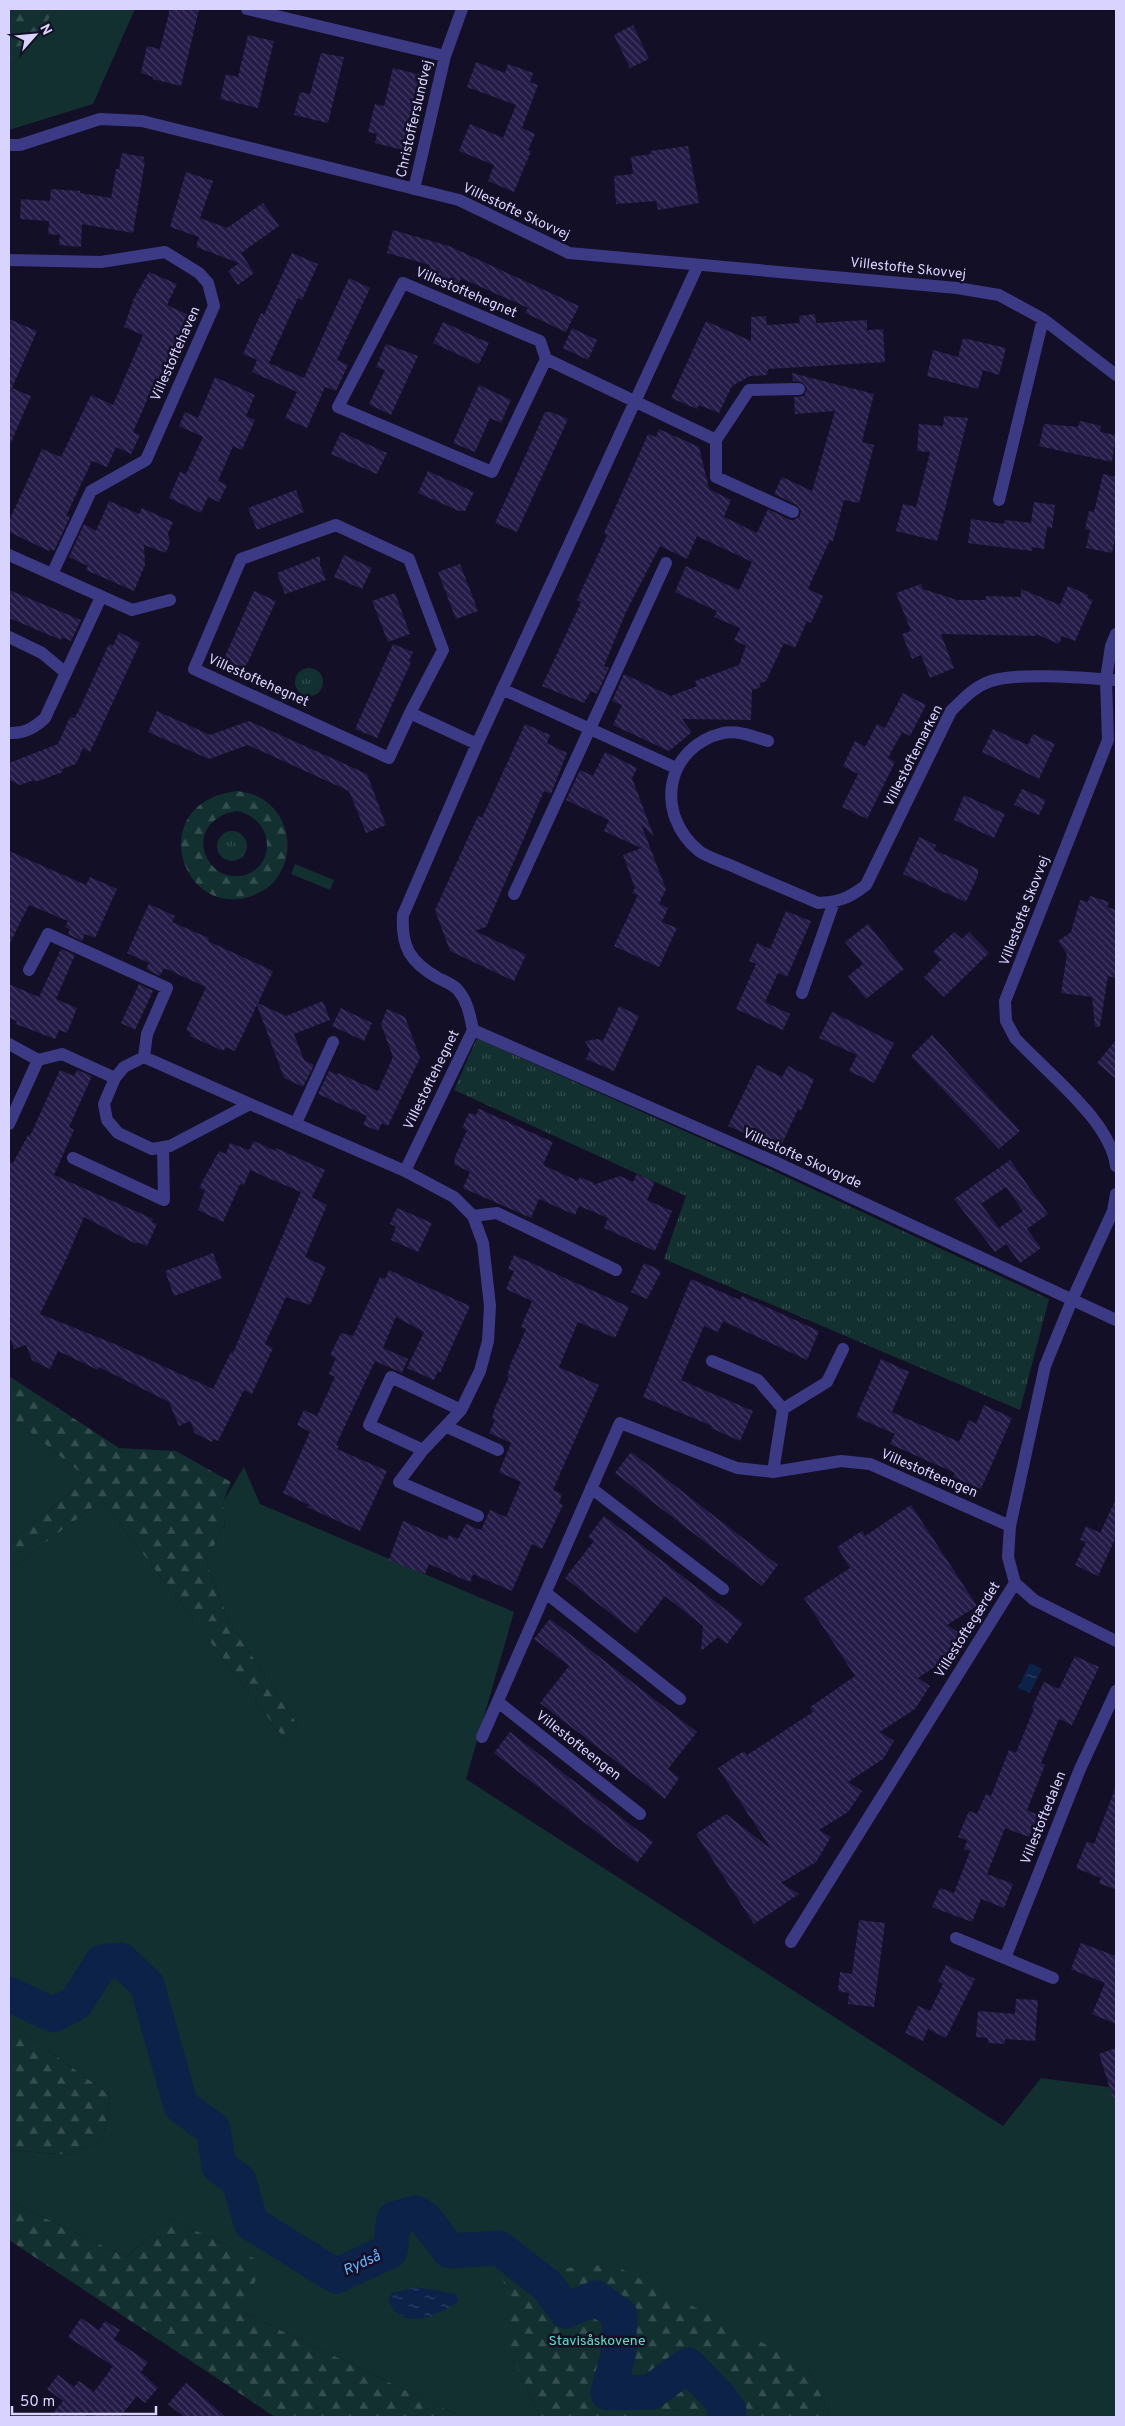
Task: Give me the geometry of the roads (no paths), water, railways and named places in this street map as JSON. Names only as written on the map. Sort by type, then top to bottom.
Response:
[{"type":"street","name":"Christofferslundvej","points":[[247,9],[445,56]]},
{"type":"street","name":"Christofferslundvej","points":[[414,189],[445,56],[462,9]]},
{"type":"street","name":"Villestofte Skovvej","points":[[9,145],[20,145],[100,119],[142,121],[459,200],[569,253],[957,288],[999,295],[1043,319],[1116,375]]},
{"type":"street","name":"Villestoftehaven","points":[[9,260],[101,262],[165,252],[199,273],[208,283],[214,306],[146,460],[91,492],[52,574]]},
{"type":"street","name":"Villestoftehegnet","points":[[405,1171],[473,1030],[469,1009],[458,989],[423,970],[413,959],[404,944],[402,930],[403,914],[502,689],[698,265]]},
{"type":"street","name":"Villestoftehegnet","points":[[403,283],[540,341],[546,359],[492,472],[338,407],[403,283]]},
{"type":"street","points":[[999,500],[1043,319]]},
{"type":"street","points":[[546,359],[716,440]]},
{"type":"street","points":[[792,512],[716,477],[716,440],[749,390],[799,389]]},
{"type":"street","name":"Villestoftehegnet","points":[[336,526],[409,559],[443,650],[410,713],[390,758],[194,669],[241,559],[336,526]]},
{"type":"street","points":[[9,555],[132,610],[170,600]]},
{"type":"street","points":[[514,894],[666,563]]},
{"type":"street","points":[[9,733],[18,734],[35,727],[45,718],[101,597]]},
{"type":"street","name":"Villestofte Skovvej","points":[[1116,634],[1112,646],[1108,740],[1005,1002],[1006,1021],[1016,1038],[1098,1124],[1114,1154],[1116,1166]]},
{"type":"street","points":[[9,637],[42,653],[66,673]]},
{"type":"street","name":"Villestoftemarken","points":[[676,768],[670,790],[672,810],[679,829],[699,852],[818,903],[834,902],[850,897],[866,885],[951,711],[970,692],[991,681],[1016,677],[1111,679]]},
{"type":"street","points":[[502,689],[676,768],[701,742],[725,733],[745,734],[768,741]]},
{"type":"street","points":[[410,713],[477,744]]},
{"type":"street","points":[[802,993],[834,902]]},
{"type":"street","points":[[29,970],[48,934],[167,988],[147,1034],[144,1057]]},
{"type":"street","name":"Villestofte Skovgyde","points":[[473,1030],[775,1162],[1116,1320]]},
{"type":"street","points":[[296,1123],[333,1042]]},
{"type":"street","points":[[9,1044],[38,1060],[62,1054],[115,1078]]},
{"type":"street","points":[[144,1057],[124,1067],[115,1078],[104,1104],[107,1120],[118,1133],[152,1148],[163,1148],[250,1104]]},
{"type":"street","points":[[144,1057],[405,1171],[454,1197],[472,1216],[483,1243],[490,1306],[488,1341],[480,1370],[461,1410],[447,1427],[423,1450],[399,1482],[478,1516]]},
{"type":"street","points":[[9,1124],[38,1060]]},
{"type":"street","points":[[73,1158],[164,1200],[163,1148]]},
{"type":"street","points":[[1072,1300],[1113,1211],[1116,1194]]},
{"type":"street","points":[[472,1216],[497,1213],[616,1270]]},
{"type":"street","name":"Villestoftegærdet","points":[[791,1942],[1015,1583],[1008,1558],[1010,1526],[1045,1366],[1072,1300]]},
{"type":"street","points":[[783,1409],[826,1382],[843,1349]]},
{"type":"street","points":[[712,1361],[758,1380],[783,1409],[774,1472]]},
{"type":"street","points":[[423,1450],[369,1425],[391,1377],[461,1410]]},
{"type":"street","name":"Villestofteengen","points":[[482,1737],[620,1423],[737,1468],[774,1472],[841,1461],[870,1464],[1010,1526]]},
{"type":"street","points":[[447,1427],[498,1450]]},
{"type":"street","points":[[591,1488],[723,1589]]},
{"type":"street","points":[[1015,1583],[1034,1600],[1116,1642]]},
{"type":"street","points":[[546,1592],[680,1699]]},
{"type":"street","name":"Villestoftedalen","points":[[1005,1958],[1080,1768],[1116,1691]]},
{"type":"street","name":"Villestofteengen","points":[[498,1702],[640,1814]]},
{"type":"street","points":[[956,1938],[1053,1978]]},
{"type":"water","points":[[1030,1663],[1042,1669],[1030,1693],[1018,1688]]},
{"type":"water","points":[[416,2287],[456,2294],[459,2297],[458,2302],[440,2312],[420,2319],[410,2319],[402,2316],[394,2310],[388,2300],[392,2293]]},
{"type":"waterway","name":"Rydså","points":[[9,1994],[53,2015],[76,2003],[102,1962],[121,1960],[147,1985],[181,2106],[213,2129],[219,2166],[239,2181],[251,2223],[336,2276],[390,2251],[394,2219],[416,2213],[425,2219],[450,2251],[499,2248],[547,2285],[566,2311],[596,2298],[620,2315],[618,2355],[608,2393],[651,2392],[688,2365],[720,2398],[729,2411],[724,2417]]},
{"type":"park label","name":"Stavisåskovene","points":[[597,2341]]}]
